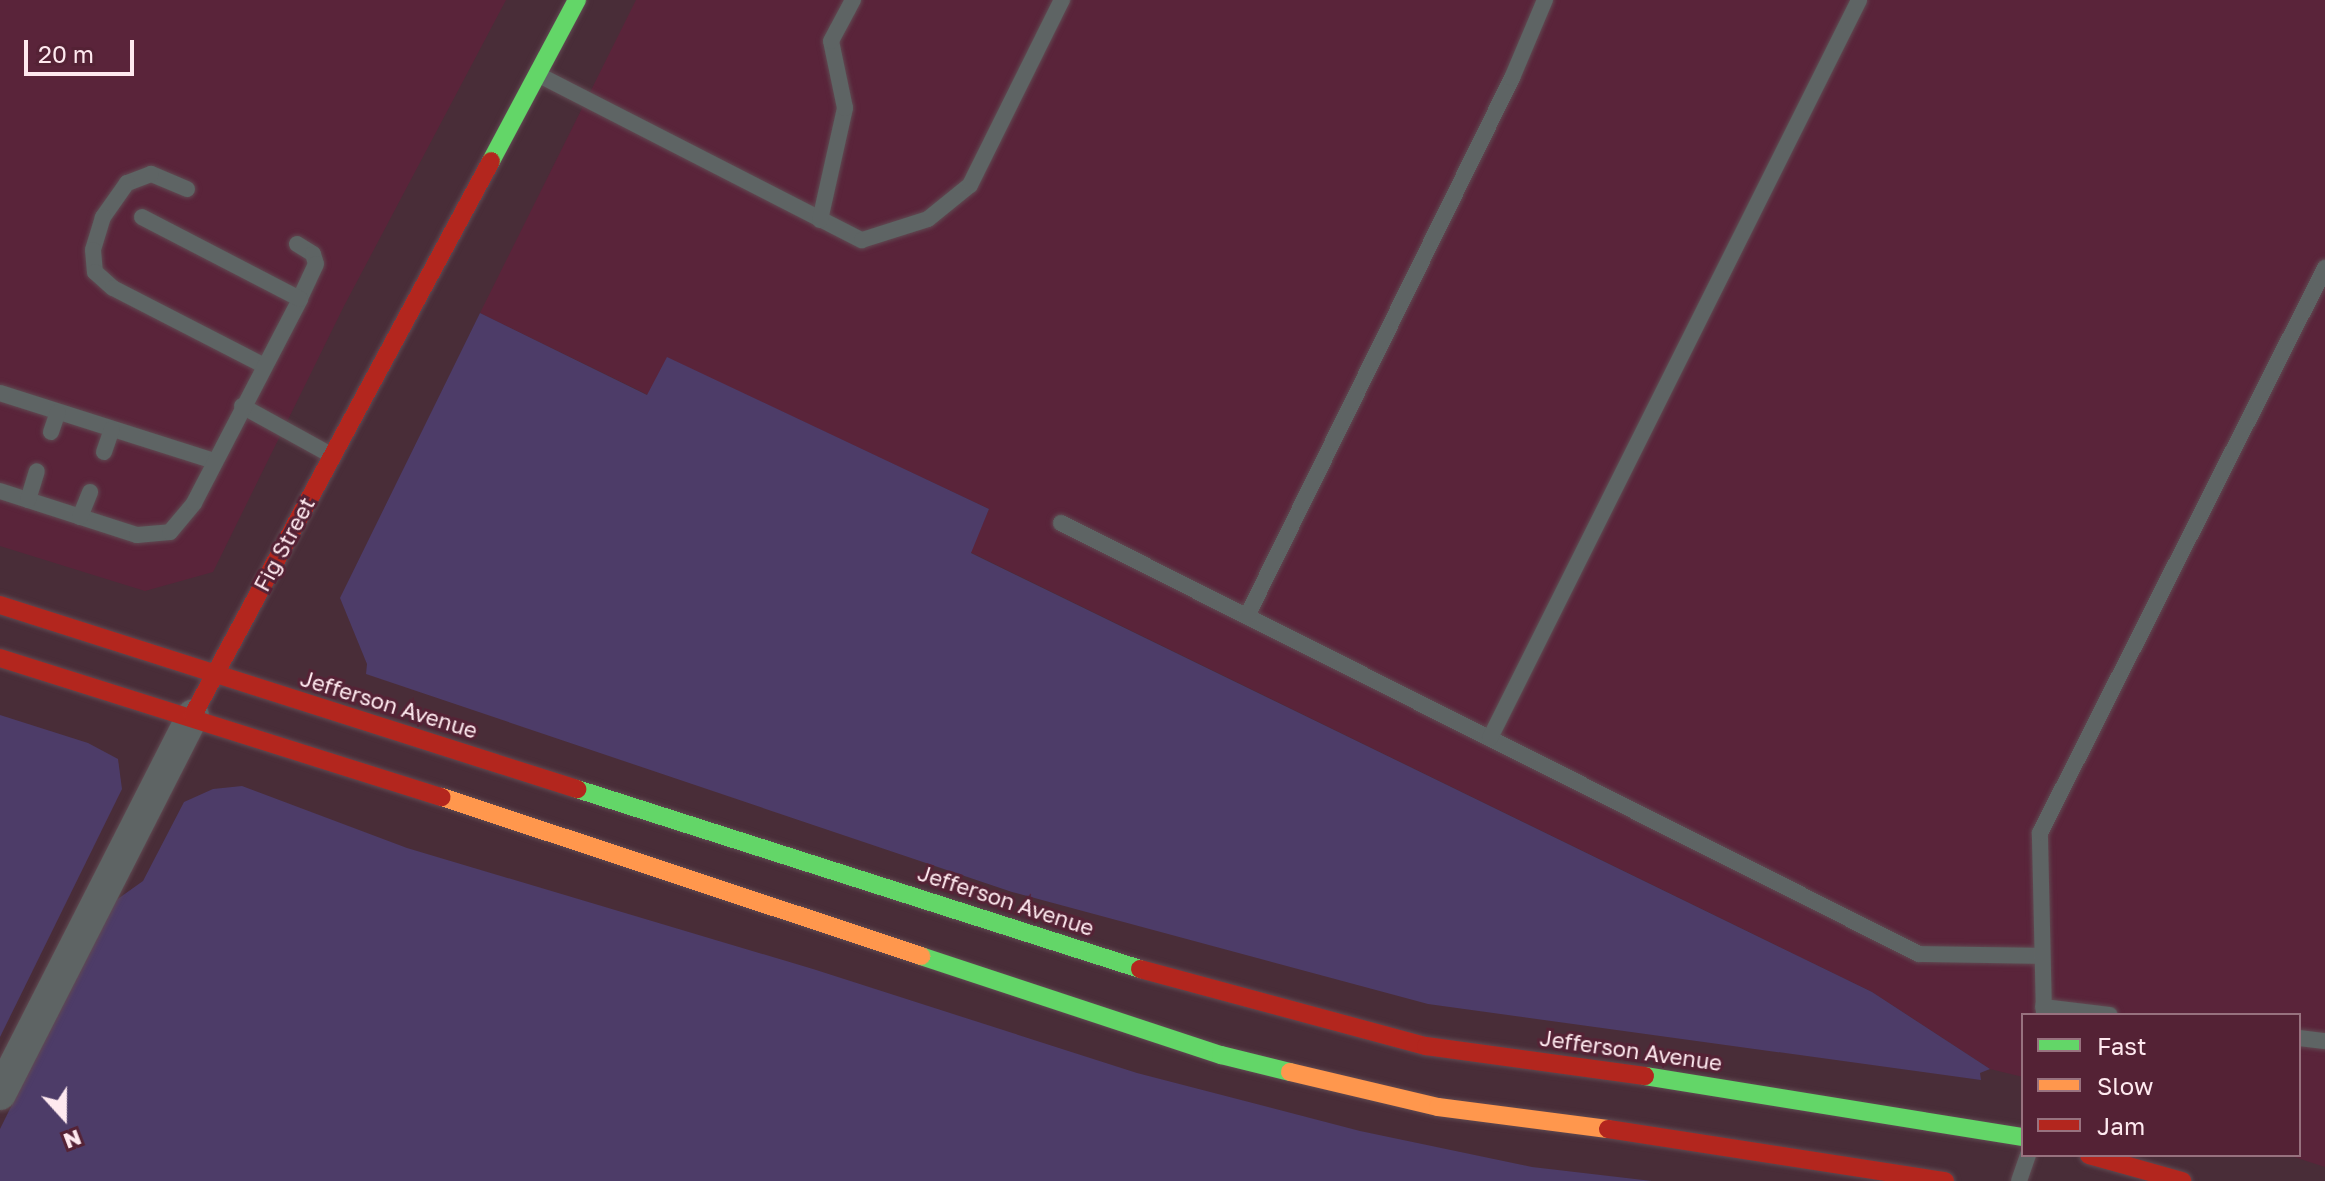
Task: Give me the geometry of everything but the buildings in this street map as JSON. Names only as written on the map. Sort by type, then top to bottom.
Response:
[{"type":"main road","name":"Fig Street","points":[[193,715],[577,0]]},
{"type":"main road","name":"Jefferson Avenue","points":[[0,605],[1208,991],[1426,1046],[1811,1099],[2021,1137]]},
{"type":"main road","points":[[0,658],[193,715],[1221,1055],[1438,1107],[1674,1137],[1945,1181]]},
{"type":"main road","points":[[2096,1157],[2182,1181]]},
{"type":"street","name":"Fig Street","points":[[0,1094],[193,715]]},
{"type":"lane","points":[[820,220],[845,108],[831,41],[853,0]]},
{"type":"lane","points":[[536,73],[862,240],[928,219],[970,185],[1062,0]]},
{"type":"lane","points":[[1247,616],[1512,78],[1545,0]]},
{"type":"lane","points":[[1490,738],[1859,0]]},
{"type":"lane","points":[[187,189],[151,174],[127,183],[103,217],[93,250],[95,272],[113,288],[263,365]]},
{"type":"lane","points":[[142,217],[300,299]]},
{"type":"lane","points":[[0,491],[137,535],[170,532],[184,519],[316,264],[313,254],[297,244]]},
{"type":"lane","points":[[2077,1013],[2044,1011],[2040,833],[2325,268]]},
{"type":"lane","points":[[1,397],[214,461]]},
{"type":"lane","points":[[242,406],[331,455]]},
{"type":"lane","points":[[51,432],[58,412]]},
{"type":"lane","points":[[104,452],[112,429]]},
{"type":"lane","points":[[28,500],[37,471]]},
{"type":"lane","points":[[80,517],[90,492]]},
{"type":"lane","points":[[1061,523],[1919,954],[2042,956]]},
{"type":"lane","points":[[2301,1038],[2325,1041]]},
{"type":"lane","points":[[2019,1181],[2027,1157]]},
{"type":"shaded area","points":[[0,0],[506,0],[344,306],[213,572],[145,591],[0,546]]},
{"type":"shaded area","points":[[636,0],[2325,0],[2325,1167],[2294,1157],[2301,1157],[2301,1013],[2021,1013],[2021,1077],[1990,1069],[1872,992],[970,552],[989,509],[668,358],[648,395],[480,313]]},
{"type":"shaded area","points":[[480,313],[647,395],[667,357],[989,509],[971,553],[1872,992],[1990,1069],[1980,1073],[1981,1080],[1428,1004],[1012,892],[366,674],[367,664],[340,598]]},
{"type":"shaded area","points":[[0,715],[88,743],[118,759],[122,789],[0,1037]]},
{"type":"shaded area","points":[[242,786],[407,848],[813,969],[1137,1073],[1360,1131],[1532,1167],[1652,1181],[0,1181],[0,1129],[112,903],[143,881],[184,802],[213,789]]},
{"type":"traffic: fast","points":[[491,161],[577,0]]},
{"type":"traffic: fast","points":[[577,789],[1140,969]]},
{"type":"traffic: fast","points":[[921,956],[1221,1055],[1290,1072]]},
{"type":"traffic: fast","points":[[1645,1076],[2021,1137]]},
{"type":"traffic: slow","points":[[442,797],[921,956]]},
{"type":"traffic: slow","points":[[1290,1072],[1438,1107],[1608,1129]]},
{"type":"traffic: jam","points":[[193,715],[491,161]]},
{"type":"traffic: jam","points":[[0,605],[577,789]]},
{"type":"traffic: jam","points":[[0,658],[442,797]]},
{"type":"traffic: jam","points":[[1140,969],[1426,1046],[1645,1076]]},
{"type":"traffic: jam","points":[[1608,1129],[1945,1181]]},
{"type":"traffic: jam","points":[[2096,1157],[2182,1181]]}]
